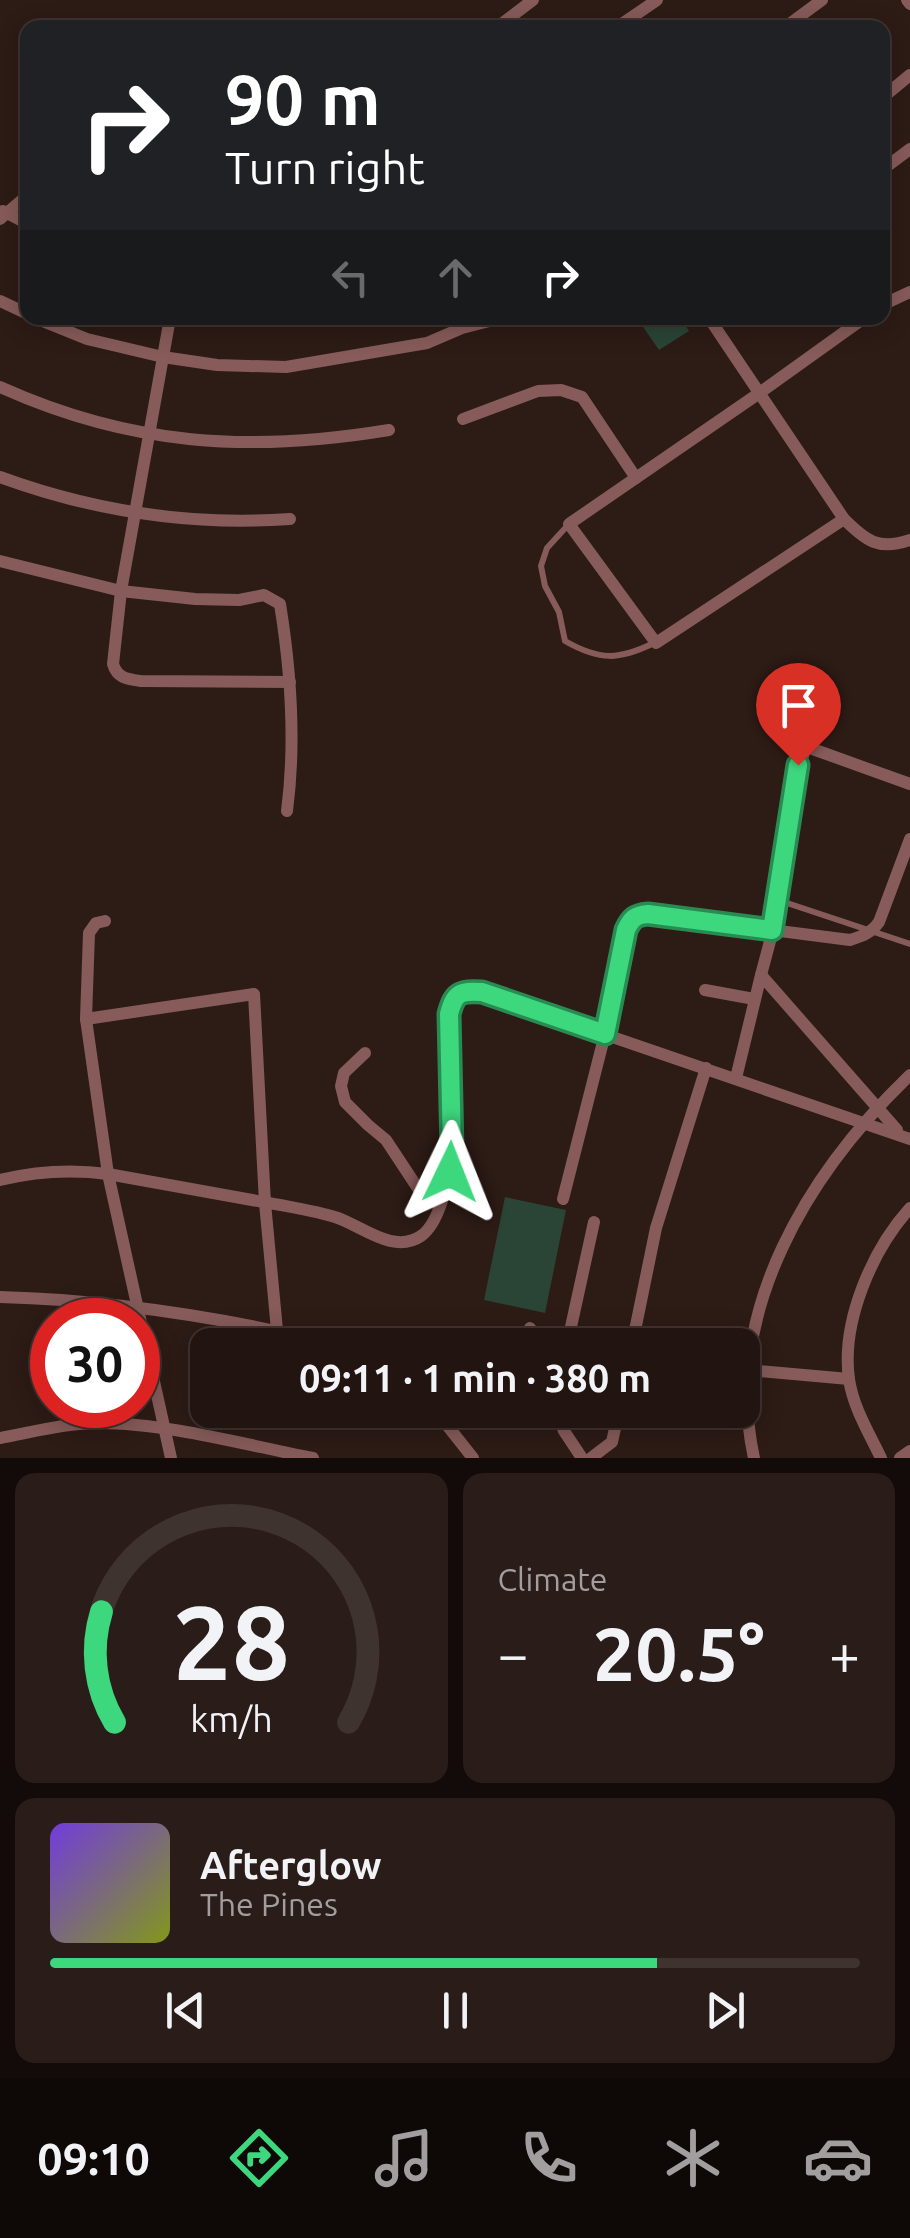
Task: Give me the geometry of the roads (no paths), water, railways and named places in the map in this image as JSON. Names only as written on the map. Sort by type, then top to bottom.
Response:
[{"type":"street","points":[[507,20],[533,0]]},
{"type":"street","points":[[628,20],[657,0]]},
{"type":"street","points":[[795,20],[822,0]]},
{"type":"street","points":[[890,92],[910,76]]},
{"type":"street","points":[[52,325],[87,339],[163,357],[218,365],[286,366],[427,343],[474,325]]},
{"type":"street","points":[[169,325],[121,591],[113,664],[126,679],[290,682]]},
{"type":"street","points":[[714,325],[844,519],[861,536],[875,542],[888,546],[910,540]]},
{"type":"street","points":[[844,519],[656,643],[569,524],[854,325]]},
{"type":"street","points":[[0,387],[67,412],[149,434],[198,442],[258,444],[389,430]]},
{"type":"street","points":[[462,419],[538,391],[561,390],[582,397],[636,478]]},
{"type":"street","points":[[0,476],[88,504],[135,513],[241,522],[290,519]]},
{"type":"street","points":[[0,561],[121,591],[195,600],[239,600],[264,595],[280,604],[290,682],[292,766],[287,811]]},
{"type":"street","points":[[736,1078],[772,930],[796,776],[807,746],[815,701]]},
{"type":"street","points":[[807,746],[910,784]]},
{"type":"street","points":[[563,1199],[630,920],[648,914],[850,940],[873,930],[886,906],[910,839]]},
{"type":"street","points":[[105,921],[96,922],[89,933],[86,1019],[108,1174],[134,1298]]},
{"type":"street","points":[[762,975],[907,1140]]},
{"type":"street","points":[[705,990],[754,999]]},
{"type":"street","points":[[0,1180],[71,1169],[334,1217],[386,1241],[404,1242],[421,1236],[431,1223],[450,1172],[449,1014],[452,1001],[466,992],[482,992],[907,1140]]},
{"type":"street","points":[[86,1019],[254,994],[265,1202],[277,1328]]},
{"type":"street","points":[[365,1053],[344,1073],[345,1102],[386,1140],[419,1190],[439,1205]]},
{"type":"street","points":[[636,1328],[660,1213],[706,1068]]},
{"type":"street","points":[[755,1328],[778,1254],[815,1185],[876,1108],[910,1075]]},
{"type":"street","points":[[881,1458],[849,1379],[849,1345],[859,1298],[880,1248],[910,1208]]},
{"type":"street","points":[[571,1328],[594,1222]]},
{"type":"street","points":[[0,1297],[30,1299]]},
{"type":"street","points":[[160,1312],[264,1328]]},
{"type":"street","points":[[760,1371],[849,1379]]},
{"type":"street","points":[[160,1412],[171,1458]]},
{"type":"street","points":[[0,1438],[59,1426],[100,1423],[164,1429],[314,1458]]},
{"type":"street","points":[[449,1428],[473,1458]]},
{"type":"street","points":[[563,1428],[582,1458]]},
{"type":"street","points":[[590,1458],[612,1442],[615,1428]]},
{"type":"street","points":[[750,1428],[754,1458]]},
{"type":"street","points":[[900,1458],[910,1451]]},
{"type":"lane","points":[[569,524],[548,548],[541,566],[565,642],[608,657],[627,656],[656,643]]},
{"type":"lane","points":[[777,899],[910,944]]}]
